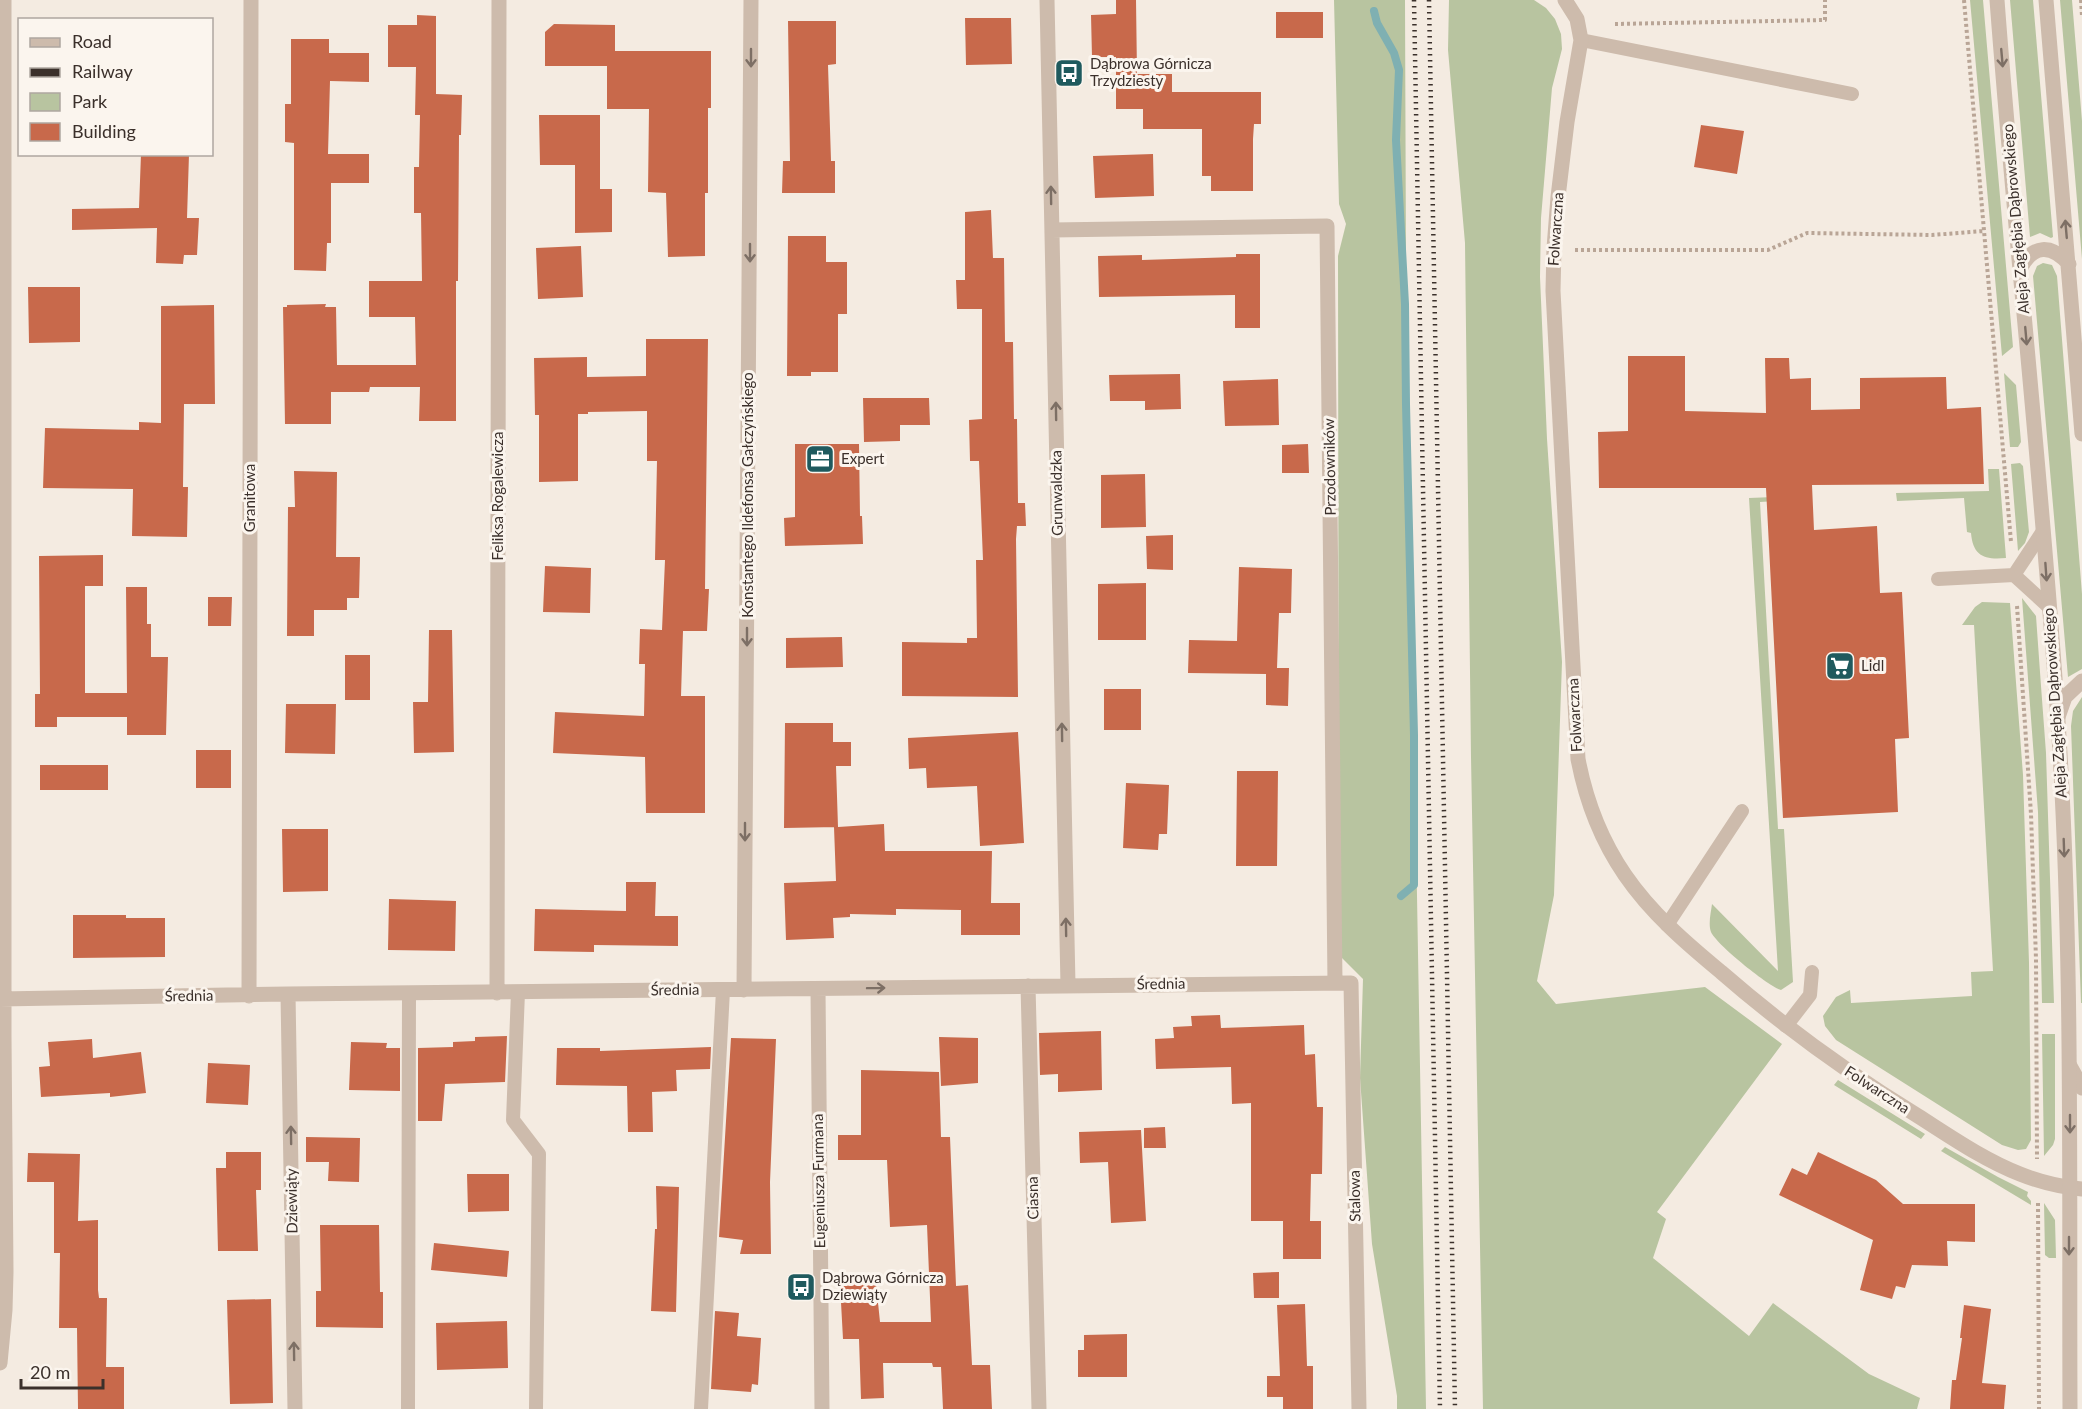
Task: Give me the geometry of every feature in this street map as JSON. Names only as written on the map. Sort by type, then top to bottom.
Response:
[{"type":"street","points":[[0,1363],[6,1301],[2,999],[4,0]]},
{"type":"street","name":"Granitowa","points":[[249,996],[251,0]]},
{"type":"street","name":"Feliksa Rogalewicza","points":[[497,993],[499,0]]},
{"type":"street","name":"Konstantego Ildefonsa Gałczyńskiego","points":[[744,990],[751,0]]},
{"type":"street","name":"Grunwaldzka","points":[[1047,0],[1068,985]]},
{"type":"street","points":[[1565,0],[1573,10],[1580,32]]},
{"type":"street","name":"Aleja Zagłębia Dąbrowskiego","points":[[1997,0],[2058,719],[2076,1188],[2070,1409]]},
{"type":"street","points":[[2046,0],[2082,434]]},
{"type":"street","name":"Folwarczna","points":[[1580,32],[1567,122],[1554,248],[1555,343],[1578,759],[1590,806],[1609,849],[1626,876],[1667,925],[1757,1004],[1866,1084],[1971,1149],[2021,1175],[2076,1188]]},
{"type":"street","name":"Przodowników","points":[[1052,230],[1328,226],[1343,983]]},
{"type":"street","points":[[2020,269],[2031,253],[2046,249],[2055,252],[2069,264]]},
{"type":"street","points":[[2058,719],[2065,697],[2082,681]]},
{"type":"street","name":"Średnia","points":[[2,999],[1343,983]]},
{"type":"street","name":"Stalowa","points":[[1343,983],[1359,1409]]},
{"type":"street","name":"Ciasna","points":[[1028,986],[1039,1409]]},
{"type":"street","name":"Eugeniusza Furmana","points":[[818,989],[822,1409]]},
{"type":"street","name":"Dziewiąty","points":[[288,994],[295,1409]]},
{"type":"street","points":[[2070,1066],[2082,1088]]},
{"type":"lane","points":[[1580,32],[1628,48],[1852,94]]},
{"type":"lane","points":[[2014,574],[2043,531]]},
{"type":"lane","points":[[1938,579],[2014,574],[2049,607]]},
{"type":"lane","points":[[1667,925],[1742,811]]},
{"type":"lane","points":[[1786,1026],[1810,995],[1812,972]]},
{"type":"lane","points":[[702,1409],[723,990]]},
{"type":"lane","points":[[518,992],[513,1120],[539,1154],[536,1409]]},
{"type":"lane","points":[[408,1409],[409,994]]},
{"type":"path","points":[[1580,32],[1825,20],[1825,0]]},
{"type":"path","points":[[2081,0],[2082,16]]},
{"type":"path","points":[[1554,248],[1585,251],[1768,250],[1807,233],[1932,235],[1984,231]]},
{"type":"path","points":[[2038,1198],[2039,1409]]},
{"type":"green space","points":[[1334,0],[1405,0],[1406,268],[1426,1409],[1397,1409],[1397,1396],[1372,1244],[1360,1078],[1363,979],[1339,955],[1338,256],[1346,224],[1339,204]]},
{"type":"green space","points":[[1449,0],[1534,0],[1546,8],[1555,19],[1561,34],[1562,49],[1552,88],[1541,218],[1540,277],[1547,439],[1562,662],[1554,895],[1537,981],[1556,1004],[1705,987],[1782,1044],[1657,1212],[1666,1219],[1653,1258],[1749,1336],[1773,1303],[1869,1374],[1920,1398],[1917,1409],[1483,1409],[1471,757],[1465,243],[1448,50]]},
{"type":"green space","points":[[1970,0],[1983,0],[2013,347],[2002,356]]},
{"type":"green space","points":[[2010,0],[2033,0],[2053,237],[2051,238],[2040,233],[2030,237]]},
{"type":"green space","points":[[2060,0],[2072,0],[2082,121],[2082,259]]},
{"type":"green space","points":[[2043,263],[2052,265],[2057,276],[2082,594],[2082,669],[2068,677],[2033,276],[2037,266]]},
{"type":"green space","points":[[2004,373],[2016,385],[2021,442],[2018,447],[2010,447]]},
{"type":"green space","points":[[2020,463],[2023,466],[2029,532],[2025,543],[2018,551],[2011,464]]},
{"type":"green space","points":[[1988,469],[1999,469],[2006,558],[1986,557],[1977,552],[1971,533],[1967,532],[1964,498],[1897,501],[1896,493],[1989,491]]},
{"type":"green space","points":[[1804,496],[1804,499],[1760,502],[1778,829],[1784,829],[1793,982],[1781,990],[1754,973],[1722,946],[1711,932],[1710,922],[1712,904],[1778,971],[1749,498]]},
{"type":"green space","points":[[2022,598],[2036,616],[2046,753],[2054,1003],[2042,1003],[2038,812]]},
{"type":"green space","points":[[1982,602],[2010,603],[2023,775],[2029,963],[2031,1140],[2026,1149],[2018,1150],[2002,1145],[1836,1040],[1825,1026],[1823,1016],[1836,997],[1850,990],[1851,1003],[1972,996],[1971,972],[1993,971],[1974,625],[1962,625],[1975,607]]},
{"type":"green space","points":[[2082,697],[2081,1003],[2071,726],[2073,711]]},
{"type":"green space","points":[[2042,1034],[2055,1034],[2055,1139],[2044,1156]]},
{"type":"green space","points":[[1838,1080],[1925,1134],[1921,1139],[1834,1085]]},
{"type":"green space","points":[[1945,1147],[2028,1192],[2027,1196],[2031,1205],[1941,1151]]},
{"type":"green space","points":[[2044,1203],[2055,1220],[2056,1258],[2049,1258],[2045,1255]]},
{"type":"building","points":[[1116,0],[1136,0],[1137,74],[1172,74],[1172,92],[1261,92],[1261,124],[1254,124],[1253,191],[1211,191],[1211,176],[1202,176],[1202,129],[1143,129],[1143,109],[1116,109],[1116,57],[1092,57],[1091,15],[1116,14]]},
{"type":"building","points":[[1276,12],[1323,12],[1323,38],[1276,38]]},
{"type":"building","points":[[417,15],[436,16],[436,94],[462,95],[461,135],[459,135],[458,281],[456,281],[456,421],[419,421],[420,387],[370,387],[369,392],[331,392],[331,424],[285,424],[283,307],[287,305],[326,304],[325,307],[336,307],[337,365],[416,365],[415,317],[369,317],[369,281],[422,281],[421,213],[414,213],[414,167],[419,167],[420,115],[415,115],[416,67],[388,67],[388,25],[417,25]]},
{"type":"building","points":[[965,18],[1011,18],[1012,64],[966,65]]},
{"type":"building","points":[[788,21],[836,21],[836,64],[828,65],[831,161],[835,161],[835,193],[782,193],[783,161],[790,161]]},
{"type":"building","points":[[554,24],[615,25],[615,51],[711,51],[708,193],[705,193],[705,256],[668,257],[666,193],[648,192],[649,109],[607,109],[607,66],[545,66],[545,32]]},
{"type":"building","points":[[291,39],[329,39],[329,53],[369,53],[369,82],[330,81],[328,154],[369,154],[369,183],[331,183],[331,243],[327,243],[326,271],[294,270],[294,143],[285,142],[285,104],[291,104]]},
{"type":"building","points":[[539,115],[600,115],[600,189],[612,189],[612,232],[575,233],[575,165],[540,165]]},
{"type":"building","points":[[1701,125],[1744,131],[1737,174],[1694,167]]},
{"type":"building","points":[[1153,154],[1154,196],[1095,198],[1093,156]]},
{"type":"building","points":[[141,156],[189,156],[187,218],[199,218],[197,255],[184,255],[183,264],[156,263],[157,228],[72,230],[72,209],[139,208]]},
{"type":"building","points":[[991,210],[993,258],[1004,258],[1005,342],[1013,342],[1018,503],[1025,503],[1026,526],[1017,526],[1016,539],[1018,697],[902,696],[902,642],[967,643],[967,638],[977,638],[976,560],[983,560],[979,461],[970,461],[969,420],[982,419],[982,309],[957,309],[956,280],[965,280],[965,212]]},
{"type":"building","points":[[788,236],[826,236],[826,262],[847,262],[847,314],[838,314],[838,372],[811,372],[811,376],[787,376]]},
{"type":"building","points":[[581,246],[583,297],[538,299],[536,248]]},
{"type":"building","points":[[1236,254],[1260,254],[1260,328],[1235,328],[1235,295],[1099,297],[1098,256],[1142,255],[1142,260],[1236,257]]},
{"type":"building","points":[[28,287],[80,287],[80,342],[29,343]]},
{"type":"building","points":[[214,305],[215,404],[184,404],[183,487],[188,487],[187,537],[132,536],[133,489],[43,488],[45,428],[139,430],[139,422],[161,423],[161,306]]},
{"type":"building","points":[[646,339],[708,339],[705,589],[709,589],[707,631],[683,631],[681,696],[705,696],[705,813],[646,813],[645,757],[553,753],[555,712],[644,716],[645,664],[639,664],[640,629],[662,630],[665,560],[655,560],[657,461],[647,461],[647,411],[578,414],[578,481],[539,482],[539,415],[535,415],[534,358],[587,357],[587,377],[646,376]]},
{"type":"building","points":[[1628,356],[1685,356],[1685,411],[1766,413],[1765,358],[1789,358],[1790,379],[1811,378],[1811,410],[1860,409],[1860,378],[1946,377],[1947,409],[1981,407],[1984,484],[1812,485],[1814,530],[1877,526],[1880,593],[1902,592],[1909,738],[1895,739],[1898,812],[1783,818],[1766,488],[1599,488],[1598,432],[1628,431]]},
{"type":"building","points":[[1180,374],[1181,409],[1145,410],[1145,401],[1110,401],[1109,375]]},
{"type":"building","points":[[1278,379],[1279,425],[1225,426],[1223,381]]},
{"type":"building","points":[[863,398],[929,398],[930,425],[900,425],[900,441],[864,442]]},
{"type":"building","points":[[795,444],[859,444],[860,516],[862,516],[863,544],[785,546],[784,518],[795,517]]},
{"type":"building","points":[[1308,444],[1309,473],[1282,473],[1282,445]]},
{"type":"building","points":[[294,471],[337,472],[336,557],[360,557],[359,598],[347,598],[347,610],[314,610],[314,636],[287,636],[288,507],[295,507]]},
{"type":"building","points":[[1145,474],[1146,527],[1101,528],[1101,475]]},
{"type":"building","points":[[1173,535],[1173,570],[1147,569],[1146,536]]},
{"type":"building","points":[[103,555],[103,586],[85,586],[85,693],[127,693],[126,587],[147,587],[147,624],[151,624],[151,657],[168,657],[166,735],[127,735],[127,717],[57,717],[57,727],[35,727],[35,694],[40,694],[39,556]]},
{"type":"building","points":[[545,566],[591,568],[590,613],[543,612]]},
{"type":"building","points":[[1239,567],[1292,569],[1291,613],[1279,613],[1277,668],[1289,668],[1288,706],[1266,705],[1266,674],[1188,673],[1189,640],[1237,641]]},
{"type":"building","points":[[1146,583],[1146,640],[1098,640],[1098,584]]},
{"type":"building","points":[[208,597],[232,597],[231,626],[208,626]]},
{"type":"building","points":[[429,630],[452,630],[454,752],[414,753],[413,702],[428,702]]},
{"type":"building","points":[[842,637],[843,667],[786,668],[786,638]]},
{"type":"building","points":[[345,655],[370,655],[370,700],[345,700]]},
{"type":"building","points":[[1104,689],[1141,689],[1141,730],[1104,730]]},
{"type":"building","points":[[286,704],[336,704],[335,754],[285,753]]},
{"type":"building","points":[[785,723],[833,723],[833,742],[851,742],[851,766],[836,766],[838,827],[884,824],[885,851],[992,851],[991,903],[1020,903],[1020,935],[961,935],[961,910],[896,909],[896,915],[850,914],[850,917],[833,918],[834,938],[786,940],[784,883],[836,881],[834,827],[784,828]]},
{"type":"building","points":[[1018,732],[1024,843],[980,846],[977,786],[927,788],[926,768],[909,769],[908,738]]},
{"type":"building","points":[[196,750],[231,750],[231,788],[196,788]]},
{"type":"building","points":[[40,765],[108,765],[108,790],[40,790]]},
{"type":"building","points":[[1237,771],[1278,771],[1277,866],[1236,866]]},
{"type":"building","points":[[1126,783],[1169,785],[1167,834],[1159,834],[1158,850],[1123,848]]},
{"type":"building","points":[[282,829],[328,829],[328,891],[283,892]]},
{"type":"building","points":[[626,882],[656,882],[655,916],[678,916],[678,946],[594,945],[594,952],[534,951],[535,909],[626,911]]},
{"type":"building","points":[[389,899],[456,901],[455,951],[388,950]]},
{"type":"building","points":[[73,915],[165,918],[165,957],[73,958]]},
{"type":"building","points":[[1220,1015],[1221,1028],[1304,1025],[1305,1055],[1315,1054],[1317,1107],[1323,1107],[1322,1174],[1311,1174],[1310,1221],[1321,1221],[1321,1259],[1283,1259],[1283,1221],[1251,1221],[1251,1103],[1232,1104],[1231,1067],[1156,1069],[1155,1039],[1174,1038],[1173,1027],[1192,1026],[1191,1016]]},
{"type":"building","points":[[1101,1031],[1102,1090],[1058,1092],[1058,1074],[1040,1075],[1039,1033]]},
{"type":"building","points":[[507,1036],[505,1082],[445,1084],[442,1121],[418,1121],[418,1048],[453,1047],[453,1042],[475,1041],[475,1037]]},
{"type":"building","points":[[939,1037],[978,1038],[978,1083],[941,1086]]},
{"type":"building","points":[[731,1038],[776,1039],[770,1182],[771,1254],[740,1254],[743,1240],[719,1237]]},
{"type":"building","points":[[92,1039],[93,1058],[141,1052],[146,1093],[110,1097],[110,1093],[41,1097],[39,1067],[50,1066],[48,1042]]},
{"type":"building","points":[[351,1042],[387,1043],[386,1048],[400,1048],[400,1091],[349,1090]]},
{"type":"building","points":[[711,1047],[710,1069],[676,1070],[677,1091],[652,1092],[653,1132],[628,1132],[627,1086],[556,1085],[557,1048],[600,1048],[600,1051]]},
{"type":"building","points":[[208,1063],[250,1065],[248,1105],[206,1103]]},
{"type":"building","points":[[861,1070],[939,1072],[941,1137],[950,1137],[956,1286],[968,1285],[972,1365],[990,1365],[992,1409],[943,1409],[941,1367],[933,1367],[932,1363],[883,1363],[884,1398],[861,1399],[859,1339],[843,1339],[840,1284],[876,1283],[880,1322],[931,1322],[927,1225],[890,1227],[887,1160],[838,1160],[838,1135],[861,1135]]},
{"type":"building","points":[[1165,1127],[1166,1148],[1144,1148],[1144,1128]]},
{"type":"building","points":[[1141,1130],[1146,1221],[1111,1223],[1108,1162],[1080,1163],[1079,1132]]},
{"type":"building","points":[[306,1137],[360,1138],[359,1182],[328,1181],[329,1162],[306,1162]]},
{"type":"building","points":[[226,1152],[261,1152],[261,1190],[256,1190],[258,1251],[218,1251],[216,1168],[226,1168]]},
{"type":"building","points":[[1818,1152],[1876,1180],[1903,1204],[1975,1204],[1975,1242],[1947,1241],[1948,1266],[1912,1265],[1905,1288],[1896,1286],[1892,1299],[1860,1290],[1873,1240],[1779,1195],[1792,1168],[1807,1175]]},
{"type":"building","points":[[28,1153],[80,1154],[78,1221],[98,1220],[98,1290],[99,1298],[107,1298],[106,1367],[124,1367],[124,1409],[78,1409],[77,1328],[59,1328],[60,1253],[54,1253],[54,1182],[27,1182]]},
{"type":"building","points":[[467,1174],[509,1174],[509,1211],[468,1212]]},
{"type":"building","points":[[656,1186],[679,1187],[676,1312],[651,1311],[655,1229],[657,1229]]},
{"type":"building","points":[[320,1225],[379,1225],[383,1328],[316,1327],[316,1291],[321,1291]]},
{"type":"building","points":[[434,1243],[509,1251],[507,1277],[431,1270]]},
{"type":"building","points":[[1279,1272],[1279,1298],[1254,1298],[1253,1273]]},
{"type":"building","points":[[271,1299],[273,1403],[230,1404],[227,1300]]},
{"type":"building","points":[[1305,1304],[1307,1366],[1313,1366],[1313,1409],[1283,1409],[1283,1397],[1267,1397],[1267,1376],[1280,1376],[1277,1305]]},
{"type":"building","points":[[1964,1305],[1991,1309],[1982,1383],[2006,1385],[2004,1409],[1950,1409],[1952,1380],[1956,1380],[1962,1338],[1960,1338]]},
{"type":"building","points":[[715,1311],[739,1313],[737,1336],[761,1338],[758,1385],[752,1384],[751,1392],[711,1389]]},
{"type":"building","points":[[507,1321],[508,1368],[437,1370],[436,1323]]},
{"type":"building","points":[[1127,1334],[1127,1377],[1078,1377],[1078,1350],[1084,1350],[1084,1335]]},
{"type":"waterway","points":[[1374,11],[1377,23],[1394,53],[1399,70],[1396,140],[1405,304],[1414,735],[1414,885],[1401,896]]},
{"type":"railway","points":[[1414,0],[1440,1409]]},
{"type":"railway","points":[[1429,0],[1455,1409]]},
{"type":"place","name":"Dąbrowa Górnicza Trzydziesty","points":[[1069,73]]},
{"type":"place","name":"Expert","points":[[820,459]]},
{"type":"place","name":"Lidl","points":[[1840,666]]},
{"type":"place","name":"Dąbrowa Górnicza Dziewiąty","points":[[801,1287]]}]
